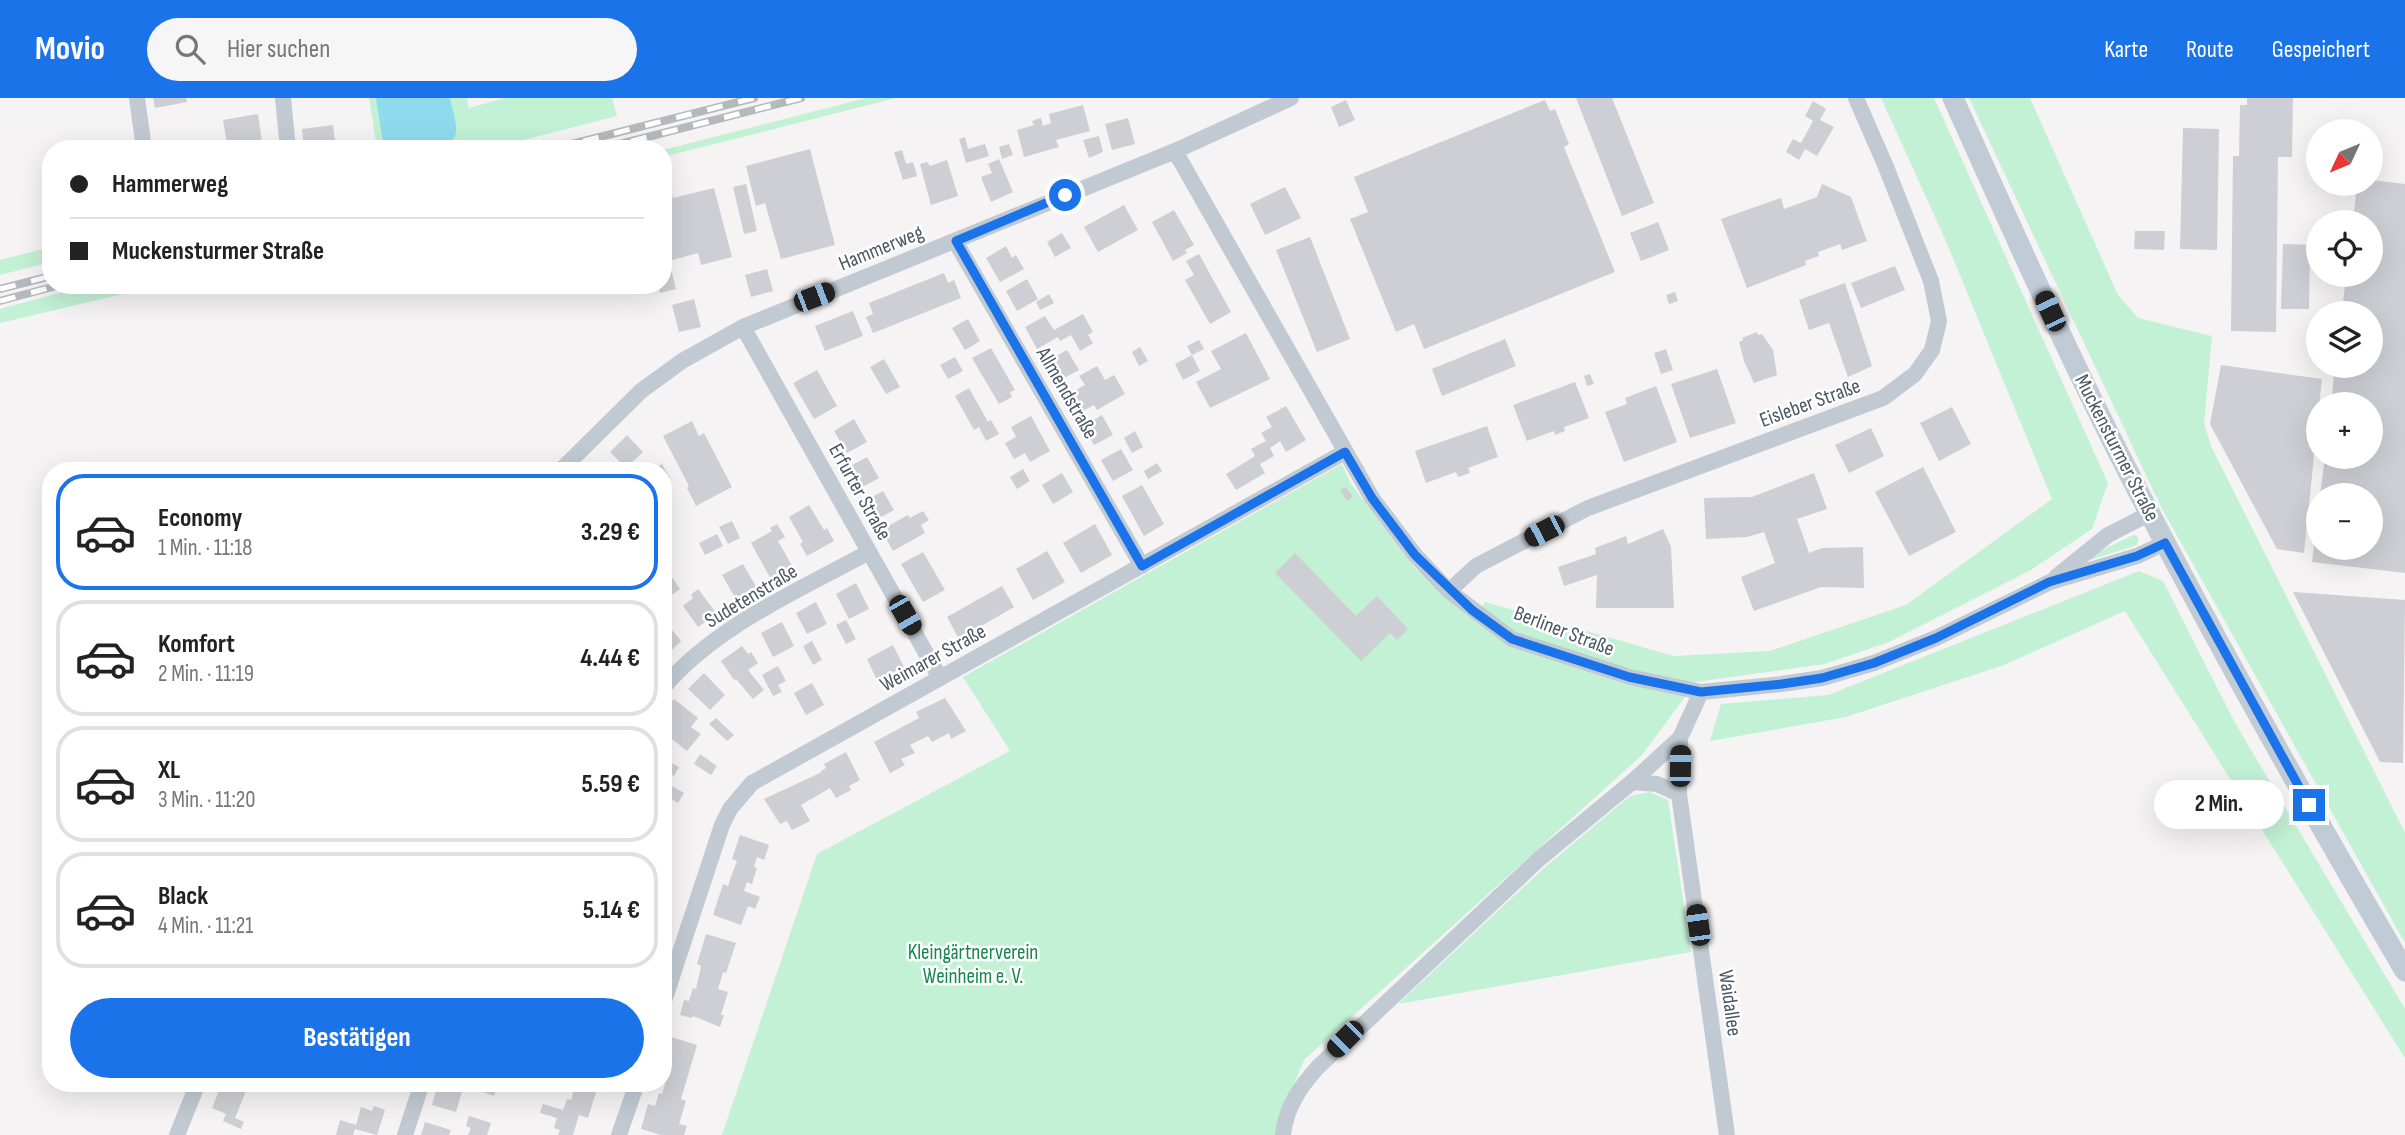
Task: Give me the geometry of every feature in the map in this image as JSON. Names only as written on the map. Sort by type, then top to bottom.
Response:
[{"type":"main road","name":"Muckensturmer Straße","points":[[1953,98],[2035,279],[2149,514],[2269,734],[2405,971]]},
{"type":"street","points":[[137,98],[143,140]]},
{"type":"street","points":[[283,98],[287,140]]},
{"type":"street","name":"Hammerweg","points":[[569,462],[641,391],[682,361],[743,327],[1174,151],[1291,98]]},
{"type":"street","name":"Eisleber Straße","points":[[1450,591],[1476,566],[1588,508],[1883,398],[1915,374],[1932,350],[1939,321],[1931,281],[1856,98]]},
{"type":"street","name":"Berliner Straße","points":[[1174,151],[1372,498],[1415,555],[1450,591],[1512,639],[1629,677],[1701,692],[1782,684],[1822,678],[1874,663],[1936,638],[2049,582],[2137,556],[2165,543]]},
{"type":"street","name":"Allmendstraße","points":[[956,241],[1142,566]]},
{"type":"street","name":"Erfurter Straße","points":[[743,327],[940,678]]},
{"type":"street","name":"Weimarer Straße","points":[[672,977],[722,825],[740,794],[766,774],[1345,452]]},
{"type":"street","name":"Berliner Straße","points":[[2049,582],[2108,535],[2149,514]]},
{"type":"street","name":"Sudetenstraße","points":[[672,679],[705,648],[742,622],[869,552]]},
{"type":"street","name":"Waidallee","points":[[1701,692],[1680,738],[1679,793],[1727,1135]]},
{"type":"street","points":[[1283,1135],[1287,1113],[1293,1100],[1318,1067],[1539,859],[1632,782],[1680,738]]},
{"type":"street","points":[[1632,782],[1657,784],[1679,793]]},
{"type":"street","points":[[177,1135],[194,1092]]},
{"type":"street","points":[[405,1135],[419,1092]]},
{"type":"street","points":[[619,1135],[634,1092]]},
{"type":"green space","points":[[369,98],[467,98],[469,108],[505,98],[612,98],[617,116],[523,140],[376,140]]},
{"type":"green space","points":[[866,98],[896,98],[672,155],[672,148]]},
{"type":"green space","name":"Kleingärtnerverein Weinheim e. V.","points":[[1881,98],[1934,98],[2108,483],[2092,529],[2031,570],[1889,642],[1825,664],[1696,682],[1642,755],[1304,1060],[1276,1135],[722,1135],[817,854],[1010,751],[963,677],[1342,464],[1351,484],[1414,567],[1476,619],[1485,602],[1674,656],[1770,651],[1906,605],[2052,499],[1945,239]]},
{"type":"green space","points":[[1969,98],[2030,98],[2118,295],[2138,318],[2212,336],[2204,423],[2211,446],[2405,833],[2405,943],[2161,507]]},
{"type":"green space","points":[[42,249],[42,264],[0,275],[0,260]]},
{"type":"green space","points":[[56,294],[123,294],[0,323],[0,309]]},
{"type":"green space","points":[[2133,535],[2137,536],[2139,541],[2137,545],[2087,561],[2088,557]]},
{"type":"green space","points":[[2139,571],[2163,581],[2235,723],[2405,1009],[2405,1058],[2125,611],[2004,665],[1846,717],[1710,741],[1721,704],[1828,695]]},
{"type":"green space","points":[[1650,792],[1668,800],[1691,952],[1398,1004],[1544,868],[1630,796]]},
{"type":"water","points":[[376,98],[450,98],[456,128],[452,140],[383,140]]},
{"type":"building","points":[[153,98],[186,98],[187,102],[155,108]]},
{"type":"building","points":[[1576,98],[1612,98],[1654,203],[1622,216]]},
{"type":"building","points":[[2247,98],[2293,98],[2292,157],[2278,157],[2276,332],[2231,331],[2233,156],[2239,156],[2240,105],[2247,105]]},
{"type":"building","points":[[1346,100],[1355,120],[1339,127],[1331,107]]},
{"type":"building","points":[[1545,100],[1550,111],[1555,109],[1569,144],[1564,147],[1615,272],[1424,349],[1414,324],[1396,332],[1350,219],[1368,212],[1354,177]]},
{"type":"building","points":[[1813,101],[1826,109],[1820,120],[1834,127],[1817,156],[1805,149],[1799,160],[1786,152],[1793,139],[1801,143],[1813,121],[1805,116]]},
{"type":"building","points":[[1083,105],[1090,131],[1056,140],[1059,147],[1024,157],[1017,130],[1034,125],[1032,121],[1041,118],[1043,126],[1051,123],[1049,114]]},
{"type":"building","points":[[258,114],[262,140],[226,140],[223,120]]},
{"type":"building","points":[[1128,118],[1135,144],[1112,150],[1105,124]]},
{"type":"building","points":[[333,125],[335,140],[303,140],[302,129]]},
{"type":"building","points":[[2183,128],[2219,129],[2217,250],[2180,249]]},
{"type":"building","points":[[1099,136],[1103,152],[1089,158],[1083,140]]},
{"type":"building","points":[[965,137],[968,149],[985,144],[989,156],[966,163],[959,139]]},
{"type":"building","points":[[1009,144],[1013,155],[1002,159],[999,147]]},
{"type":"building","points":[[810,149],[835,245],[781,259],[765,203],[756,206],[746,166]]},
{"type":"building","points":[[902,150],[906,164],[913,162],[917,176],[903,180],[894,152]]},
{"type":"building","points":[[999,159],[1013,192],[991,202],[981,177],[992,173],[988,164]]},
{"type":"building","points":[[947,160],[958,196],[931,205],[920,164],[927,162],[930,166]]},
{"type":"building","points":[[2384,182],[2405,184],[2405,573],[2312,562],[2383,560],[2383,483],[2322,483],[2323,469],[2383,469],[2383,392],[2332,392],[2334,378],[2383,378],[2383,301],[2343,301],[2345,287],[2383,287],[2383,210],[2354,210],[2356,196],[2384,196]]},
{"type":"building","points":[[746,184],[757,231],[744,234],[733,187]]},
{"type":"building","points":[[1822,184],[1851,197],[1867,241],[1842,250],[1840,244],[1818,252],[1819,256],[1805,261],[1806,265],[1747,288],[1721,219],[1781,198],[1784,209],[1817,197]]},
{"type":"building","points":[[1285,187],[1301,218],[1265,235],[1250,204]]},
{"type":"building","points":[[714,188],[732,257],[701,265],[698,253],[672,260],[672,194],[673,198]]},
{"type":"building","points":[[1124,205],[1138,230],[1098,252],[1084,227]]},
{"type":"building","points":[[1174,210],[1194,245],[1185,250],[1187,253],[1173,261],[1152,222]]},
{"type":"building","points":[[1658,222],[1669,250],[1641,261],[1630,233]]},
{"type":"building","points":[[2135,231],[2165,231],[2164,250],[2134,249]]},
{"type":"building","points":[[1062,233],[1071,248],[1055,257],[1047,242]]},
{"type":"building","points":[[1310,237],[1350,339],[1317,352],[1276,250]]},
{"type":"building","points":[[2283,244],[2306,245],[2306,287],[2309,287],[2309,301],[2306,301],[2306,309],[2281,309]]},
{"type":"building","points":[[1006,246],[1012,258],[1016,255],[1024,269],[1000,282],[986,258]]},
{"type":"building","points":[[1199,254],[1231,312],[1210,324],[1185,280],[1194,275],[1186,261]]},
{"type":"building","points":[[1895,266],[1905,290],[1861,308],[1851,283]]},
{"type":"building","points":[[767,269],[773,291],[751,297],[745,275]]},
{"type":"building","points":[[672,273],[676,289],[672,290]]},
{"type":"building","points":[[944,273],[948,283],[954,280],[961,298],[873,333],[866,317],[873,314],[869,303]]},
{"type":"building","points":[[1027,279],[1038,299],[1017,311],[1006,291]]},
{"type":"building","points":[[1845,283],[1872,366],[1848,377],[1829,323],[1809,330],[1799,300]]},
{"type":"building","points":[[1675,292],[1678,301],[1669,304],[1666,295]]},
{"type":"building","points":[[1049,294],[1054,303],[1040,310],[1036,302]]},
{"type":"building","points":[[694,299],[701,327],[679,332],[672,305]]},
{"type":"building","points":[[853,311],[863,336],[825,351],[815,326]]},
{"type":"building","points":[[1083,314],[1093,332],[1088,335],[1093,343],[1080,351],[1071,335],[1060,341],[1058,337],[1037,349],[1025,327],[1045,316],[1054,330]]},
{"type":"building","points":[[968,319],[980,341],[965,350],[952,328]]},
{"type":"building","points":[[1757,332],[1758,335],[1762,334],[1773,350],[1777,375],[1754,383],[1739,342]]},
{"type":"building","points":[[1246,333],[1270,379],[1210,408],[1196,382],[1221,369],[1211,351]]},
{"type":"building","points":[[1505,339],[1516,366],[1442,396],[1432,369]]},
{"type":"building","points":[[1199,340],[1204,349],[1192,355],[1187,346]]},
{"type":"building","points":[[1140,347],[1148,361],[1139,366],[1132,352]]},
{"type":"building","points":[[991,348],[1015,390],[1010,392],[1012,397],[999,404],[972,358]]},
{"type":"building","points":[[1666,349],[1673,370],[1661,374],[1654,353]]},
{"type":"building","points":[[1067,350],[1079,370],[1057,382],[1046,362]]},
{"type":"building","points":[[1192,355],[1200,371],[1183,380],[1175,364]]},
{"type":"building","points":[[955,357],[963,371],[948,379],[940,365]]},
{"type":"building","points":[[884,359],[900,387],[886,394],[870,367]]},
{"type":"building","points":[[2221,365],[2322,379],[2321,392],[2306,392],[2306,469],[2313,469],[2311,483],[2306,483],[2304,553],[2277,549],[2210,424]]},
{"type":"building","points":[[1097,366],[1105,380],[1114,375],[1125,394],[1097,410],[1094,405],[1075,415],[1065,396],[1085,385],[1079,376]]},
{"type":"building","points":[[1717,369],[1736,423],[1690,438],[1671,384]]},
{"type":"building","points":[[817,370],[837,406],[814,419],[793,383]]},
{"type":"building","points":[[1590,374],[1594,384],[1587,386],[1584,376]]},
{"type":"building","points":[[1575,382],[1589,418],[1564,427],[1565,431],[1555,435],[1554,431],[1527,441],[1513,405]]},
{"type":"building","points":[[1656,386],[1677,442],[1624,462],[1605,412],[1627,404],[1625,398]]},
{"type":"building","points":[[969,388],[988,422],[991,420],[999,434],[986,441],[979,427],[974,430],[955,396]]},
{"type":"building","points":[[1286,406],[1306,440],[1286,452],[1280,441],[1270,448],[1274,456],[1260,464],[1265,473],[1236,490],[1226,474],[1255,456],[1251,449],[1266,441],[1261,433],[1272,427],[1266,417]]},
{"type":"building","points":[[1952,407],[1971,444],[1939,461],[1920,423]]},
{"type":"building","points":[[1102,415],[1113,435],[1094,445],[1083,426]]},
{"type":"building","points":[[1031,416],[1050,451],[1030,462],[1025,453],[1014,459],[1005,443],[1016,437],[1011,427]]},
{"type":"building","points":[[854,419],[867,442],[847,453],[834,431]]},
{"type":"building","points":[[692,421],[699,436],[704,433],[732,487],[696,506],[687,488],[689,486],[663,436]]},
{"type":"building","points":[[1487,426],[1498,457],[1468,468],[1470,473],[1458,477],[1456,472],[1426,483],[1415,451]]},
{"type":"building","points":[[1871,428],[1884,456],[1849,473],[1835,445]]},
{"type":"building","points":[[1135,431],[1143,447],[1132,453],[1124,438]]},
{"type":"building","points":[[627,435],[643,452],[632,462],[620,462],[610,452]]},
{"type":"building","points":[[1121,449],[1133,470],[1113,481],[1101,460]]},
{"type":"building","points":[[867,457],[879,478],[857,490],[845,469]]},
{"type":"building","points":[[1157,463],[1162,471],[1148,479],[1144,471]]},
{"type":"building","points":[[1923,467],[1956,532],[1909,556],[1875,492]]},
{"type":"building","points":[[1023,469],[1030,481],[1017,489],[1010,477]]},
{"type":"building","points":[[1062,473],[1073,492],[1053,504],[1042,485]]},
{"type":"building","points":[[1814,473],[1827,509],[1797,519],[1809,553],[1822,548],[1863,547],[1864,588],[1821,587],[1754,611],[1741,577],[1775,563],[1764,532],[1747,537],[1706,539],[1704,498],[1752,497]]},
{"type":"building","points":[[1142,485],[1164,524],[1144,536],[1122,496]]},
{"type":"building","points":[[1346,487],[1353,497],[1347,501],[1340,490]]},
{"type":"building","points":[[883,491],[894,510],[874,521],[863,502]]},
{"type":"building","points":[[809,505],[834,541],[807,556],[800,544],[803,542],[789,517]]},
{"type":"building","points":[[923,511],[929,520],[921,525],[925,533],[893,551],[881,530],[908,515],[910,518]]},
{"type":"building","points":[[732,521],[740,538],[728,544],[719,527]]},
{"type":"building","points":[[777,524],[785,537],[778,541],[794,569],[772,581],[751,543],[772,531],[770,528]]},
{"type":"building","points":[[1095,524],[1112,555],[1081,573],[1063,543]]},
{"type":"building","points":[[1663,529],[1671,547],[1674,608],[1596,608],[1597,575],[1564,586],[1558,567],[1596,554],[1595,548],[1626,536],[1628,544]]},
{"type":"building","points":[[717,534],[723,546],[705,555],[699,543]]},
{"type":"building","points":[[1047,551],[1065,582],[1033,600],[1016,569]]},
{"type":"building","points":[[923,552],[945,590],[923,602],[901,564]]},
{"type":"building","points":[[1295,553],[1356,616],[1377,596],[1408,629],[1397,640],[1390,633],[1361,661],[1275,573]]},
{"type":"building","points":[[743,564],[758,590],[737,601],[722,575]]},
{"type":"building","points":[[672,577],[680,589],[672,595]]},
{"type":"building","points":[[856,583],[869,609],[849,619],[836,594]]},
{"type":"building","points":[[1002,586],[1014,607],[959,639],[947,617]]},
{"type":"building","points":[[698,589],[717,614],[698,627],[683,606],[693,598],[691,595]]},
{"type":"building","points":[[2293,592],[2405,600],[2403,763],[2380,762]]},
{"type":"building","points":[[816,602],[827,624],[807,634],[796,613]]},
{"type":"building","points":[[846,620],[856,639],[846,644],[836,625]]},
{"type":"building","points":[[782,622],[794,646],[773,657],[761,633]]},
{"type":"building","points":[[672,630],[681,641],[672,650]]},
{"type":"building","points":[[812,641],[822,660],[813,665],[803,646]]},
{"type":"building","points":[[893,645],[904,667],[877,680],[867,659]]},
{"type":"building","points":[[742,646],[748,654],[751,652],[758,663],[748,670],[764,690],[753,699],[736,679],[734,680],[721,661]]},
{"type":"building","points":[[778,666],[786,681],[778,685],[782,692],[773,696],[762,675]]},
{"type":"building","points":[[704,673],[725,695],[710,710],[688,689]]},
{"type":"building","points":[[812,683],[824,705],[806,715],[794,693]]},
{"type":"building","points":[[945,698],[966,731],[951,739],[949,733],[932,742],[928,736],[910,745],[915,753],[901,759],[905,765],[890,773],[874,742],[919,718],[916,712]]},
{"type":"building","points":[[674,699],[698,718],[691,727],[701,734],[687,751],[672,739]]},
{"type":"building","points":[[716,718],[734,735],[727,741],[709,724]]},
{"type":"building","points":[[846,752],[860,780],[849,786],[851,790],[836,798],[830,788],[801,805],[810,821],[792,830],[787,821],[780,824],[764,799],[822,772],[826,768],[824,764]]},
{"type":"building","points":[[700,754],[717,766],[711,775],[694,764]]},
{"type":"building","points":[[672,763],[679,767],[674,776],[672,775]]},
{"type":"building","points":[[672,786],[684,793],[678,803],[672,800]]},
{"type":"building","points":[[740,835],[769,845],[764,860],[757,857],[752,884],[747,882],[744,891],[760,897],[755,909],[748,906],[741,925],[713,915],[723,884],[728,886],[737,861],[732,859]]},
{"type":"building","points":[[706,934],[736,943],[718,989],[728,992],[720,1027],[693,1016],[680,1015],[684,1000],[689,1001],[693,988],[696,989],[701,966],[697,964]]},
{"type":"building","points":[[672,1037],[697,1045],[681,1099],[686,1101],[679,1124],[687,1126],[684,1135],[661,1135],[641,1129],[648,1104],[655,1106],[659,1093],[672,1092]]},
{"type":"building","points":[[218,1092],[246,1092],[235,1118],[244,1122],[241,1129],[223,1121],[226,1114],[212,1108]]},
{"type":"building","points":[[436,1092],[462,1092],[456,1112],[432,1105]]},
{"type":"building","points":[[573,1092],[596,1092],[588,1118],[579,1115],[573,1135],[558,1135],[560,1130],[554,1128],[557,1118],[540,1113],[543,1104],[563,1110],[567,1099],[571,1100]]},
{"type":"building","points":[[374,1106],[385,1110],[377,1135],[355,1129],[353,1135],[336,1135],[340,1120],[356,1125],[361,1107],[372,1111]]},
{"type":"building","points":[[469,1116],[491,1123],[487,1135],[468,1135],[471,1128],[466,1126]]},
{"type":"building","points":[[425,1122],[451,1130],[449,1135],[421,1135]]},
{"type":"railway","points":[[588,140],[754,98]]},
{"type":"railway","points":[[635,140],[801,98]]},
{"type":"railway","points":[[0,289],[42,278]]},
{"type":"railway","points":[[0,301],[42,290]]},
{"type":"route","points":[[1065,195],[956,241],[1142,566],[1345,452],[1372,498],[1415,555],[1450,591],[1512,639],[1629,677],[1701,692],[1822,678],[1874,663],[1976,620],[2049,582],[2137,556],[2165,543],[2309,805]]}]
